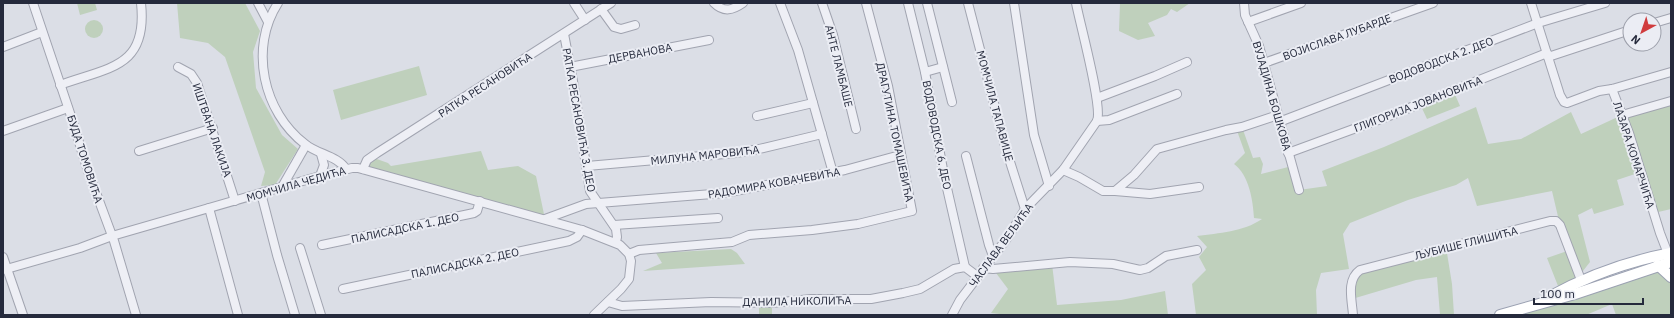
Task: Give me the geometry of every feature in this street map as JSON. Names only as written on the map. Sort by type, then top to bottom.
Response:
[{"type":"main road","points":[[1500,315],[1575,294],[1658,265],[1670,257]]},
{"type":"main road","points":[[1535,305],[1581,280],[1620,267],[1670,257]]},
{"type":"main road","points":[[1658,265],[1671,277]]},
{"type":"street","name":"БУДА ТОМОВИЋА","points":[[32,3],[88,171],[112,236],[136,315]]},
{"type":"street","points":[[60,85],[119,64],[132,53],[138,42],[141,30],[141,3]]},
{"type":"street","points":[[258,3],[268,22]]},
{"type":"street","points":[[278,3],[268,22],[264,42],[264,77],[269,96],[277,113],[286,126],[306,145],[337,161],[346,169]]},
{"type":"street","points":[[574,3],[585,20]]},
{"type":"street","name":"РАТКА РЕСАНОВИЋА","points":[[363,169],[367,160],[377,153],[611,3]]},
{"type":"street","points":[[714,3],[723,9],[728,10],[736,8],[744,3]]},
{"type":"street","points":[[780,3],[798,50],[833,173]]},
{"type":"street","name":"АНТЕ ЛАМБАШЕ","points":[[822,3],[833,35],[856,129]]},
{"type":"street","name":"ДРАГУТИНА ТОМАШЕВИЋА","points":[[629,254],[639,250],[732,242],[755,235],[858,224],[912,211],[900,155],[888,86],[866,3]]},
{"type":"street","name":"ВОДОВОДСКА 6. ДЕО","points":[[908,3],[925,72],[942,167],[965,267]]},
{"type":"street","points":[[927,3],[952,102]]},
{"type":"street","name":"МОМЧИЛА ТАПАВИЦЕ","points":[[968,3],[1007,153],[1026,209]]},
{"type":"street","points":[[1014,3],[1034,135],[1049,186]]},
{"type":"street","points":[[1076,3],[1097,98],[1099,115],[1097,122],[1109,120],[1177,94]]},
{"type":"street","name":"ВУЈАДИНА БОШКОВА","points":[[1244,3],[1248,22],[1260,46],[1278,118],[1299,190]]},
{"type":"street","points":[[1248,22],[1301,3]]},
{"type":"street","name":"ВОЈИСЛАВА ЛУБАРДЕ","points":[[1264,63],[1433,3]]},
{"type":"street","name":"ЛАЗАРА КОМАРЧИЋА","points":[[1532,3],[1547,55],[1560,95],[1564,102],[1567,103],[1599,91],[1612,89],[1643,177],[1660,233],[1670,257]]},
{"type":"street","name":"ВОДОВОДСКА 2. ДЕО","points":[[1115,191],[1134,175],[1157,149],[1226,130],[1278,118],[1538,23],[1605,3]]},
{"type":"street","points":[[601,9],[614,27],[621,29],[636,25]]},
{"type":"street","points":[[3,46],[42,32]]},
{"type":"street","name":"ГЛИГОРИЈА ЈОВАНОВИЋА","points":[[1288,153],[1547,55],[1622,32]]},
{"type":"street","name":"РАТКА РЕСАНОВИЋА 3. ДЕО","points":[[564,34],[590,191],[614,225]]},
{"type":"street","name":"ДЕРВАНОВА","points":[[570,67],[709,40]]},
{"type":"street","points":[[1097,98],[1187,62]]},
{"type":"street","name":"ИШТВАНА ЛАКИЈА","points":[[178,67],[191,74],[198,83],[235,201]]},
{"type":"street","points":[[925,72],[944,67]]},
{"type":"street","points":[[1612,89],[1671,72]]},
{"type":"street","points":[[1622,116],[1671,101]]},
{"type":"street","points":[[757,116],[813,103]]},
{"type":"street","points":[[3,132],[68,108]]},
{"type":"street","name":"ЧАСЛАВА ВЕЉИЋА","points":[[952,315],[960,300],[1008,237],[1026,209],[1064,170],[1097,122]]},
{"type":"street","points":[[139,151],[213,128]]},
{"type":"street","name":"МИЛУНА МАРОВИЋА","points":[[586,166],[760,150],[822,134]]},
{"type":"street","points":[[282,187],[306,145]]},
{"type":"street","points":[[320,176],[324,165],[321,154]]},
{"type":"street","name":"РАДОМИРА КОВАЧЕВИЋА","points":[[598,204],[725,193],[833,173],[865,166],[900,155]]},
{"type":"street","points":[[966,156],[993,256]]},
{"type":"street","name":"МОМЧИЛА ЧЕДИЋА","points":[[5,270],[80,248],[112,236],[320,176],[354,168],[363,169],[582,230],[616,242],[629,254]]},
{"type":"street","points":[[1064,170],[1103,191],[1150,194],[1199,187]]},
{"type":"street","points":[[261,193],[277,255],[295,315]]},
{"type":"street","name":"ПАЛИСАДСКА 1. ДЕО","points":[[322,245],[474,214],[477,211],[480,202]]},
{"type":"street","name":"РАТКА РЕСАНОВИЋА 3. ДЕО","points":[[546,219],[579,206],[598,204]]},
{"type":"street","points":[[209,208],[238,315]]},
{"type":"street","points":[[616,242],[617,233],[614,225],[718,218]]},
{"type":"street","name":"ЉУБИШЕ ГЛИШИЋА","points":[[1353,315],[1351,281],[1355,274],[1360,270],[1550,221],[1556,221],[1560,225],[1581,280]]},
{"type":"street","name":"ПАЛИСАДСКА 2. ДЕО","points":[[343,289],[569,241],[577,237],[582,230]]},
{"type":"street","points":[[300,248],[321,315]]},
{"type":"street","points":[[983,268],[993,269],[1070,262],[1113,264],[1140,270],[1148,268],[1166,256],[1197,250]]},
{"type":"street","points":[[594,315],[621,289],[629,279],[632,264],[629,254]]},
{"type":"street","points":[[3,257],[5,270],[23,315]]},
{"type":"street","points":[[965,267],[977,276]]},
{"type":"street","name":"ДАНИЛА НИКОЛИЋА","points":[[608,302],[622,306],[711,302],[772,303],[811,299],[871,299],[903,294],[920,289],[954,268],[965,267]]},
{"type":"green space","points":[[77,3],[95,3],[97,10],[80,15]]},
{"type":"green space","points":[[177,3],[245,3],[260,31],[253,52],[256,88],[282,135],[298,149],[275,185],[261,186],[265,172],[225,57],[208,43],[180,38]]},
{"type":"green space","points":[[1120,3],[1190,3],[1177,12],[1171,9],[1167,15],[1148,23],[1155,36],[1138,40],[1119,31]]},
{"type":"green space","points":[[94,20],[100,23],[103,29],[100,35],[94,38],[88,35],[85,29],[88,23]]},
{"type":"green space","points":[[419,66],[427,95],[341,120],[333,90]]},
{"type":"green space","points":[[1453,90],[1460,106],[1427,119],[1420,104]]},
{"type":"green space","points":[[1671,101],[1671,209],[1654,213],[1641,172],[1617,180],[1624,205],[1594,214],[1592,208],[1578,215],[1590,262],[1579,276],[1560,291],[1547,258],[1570,250],[1560,225],[1552,191],[1477,206],[1468,178],[1456,185],[1408,200],[1350,223],[1343,234],[1349,269],[1321,273],[1316,290],[1317,315],[1196,315],[1192,284],[1206,270],[1199,257],[1207,247],[1197,236],[1222,233],[1247,227],[1262,219],[1254,218],[1253,204],[1247,181],[1234,164],[1245,153],[1236,128],[1242,127],[1253,158],[1260,157],[1263,164],[1261,174],[1292,166],[1299,190],[1327,186],[1322,171],[1384,147],[1476,107],[1488,144],[1521,139],[1571,112],[1581,134],[1622,115]]},
{"type":"green space","points":[[481,151],[488,170],[518,166],[536,176],[545,219],[363,169],[371,157],[388,163],[391,166]]},
{"type":"green space","points":[[1446,247],[1452,284],[1454,315],[1440,315],[1437,277],[1416,280],[1352,299],[1355,274]]},
{"type":"green space","points":[[731,249],[737,253],[745,264],[643,271],[662,263],[656,253]]},
{"type":"green space","points":[[1052,264],[1057,305],[1121,300],[1165,291],[1168,315],[1008,315],[991,313],[1008,289],[993,269]]},
{"type":"green space","points":[[1658,265],[1671,278],[1671,315],[1616,315],[1612,304],[1586,315],[1499,315]]},
{"type":"green space","points":[[759,303],[772,303],[772,315],[759,315]]}]
